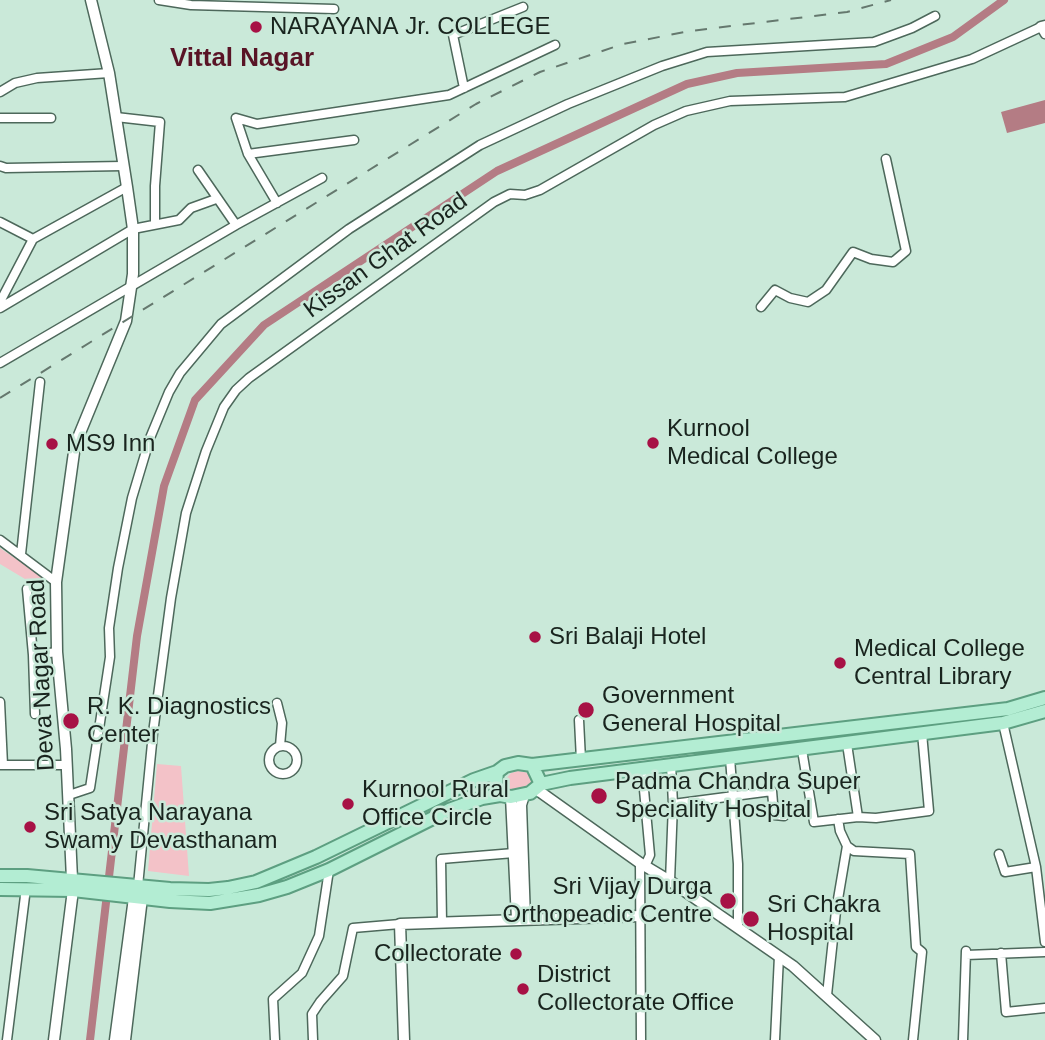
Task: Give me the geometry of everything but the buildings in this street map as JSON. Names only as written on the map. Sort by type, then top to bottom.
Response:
[{"type":"main road","points":[[135,893],[209,890],[256,882],[316,857],[474,780],[518,762],[532,765],[581,760],[1008,709],[1045,698]]},
{"type":"main road","points":[[0,876],[27,876],[210,904],[287,887],[329,870],[449,810],[496,794],[522,792],[642,768],[1003,723],[1045,711]]},
{"type":"main road","points":[[522,792],[532,765]]},
{"type":"main road","points":[[497,772],[496,783],[522,792]]},
{"type":"main road","points":[[0,889],[73,885]]},
{"type":"street","name":"Deva Nagar Road","points":[[54,1040],[73,885],[67,765],[57,652],[56,582],[75,444],[126,321],[131,287],[133,229],[109,73],[91,0]]},
{"type":"street","points":[[159,0],[191,5],[334,9]]},
{"type":"street","points":[[464,88],[453,35],[523,7]]},
{"type":"street","points":[[69,795],[90,788],[110,657],[109,628],[118,568],[132,498],[150,438],[180,373],[221,324],[349,229],[480,145],[568,104],[662,66],[707,52],[874,42],[912,28],[934,16]]},
{"type":"street","name":"Kissan Ghat Road","points":[[135,893],[171,598],[186,513],[206,451],[224,407],[236,390],[494,202],[510,194],[525,195],[540,190],[654,125],[686,111],[730,100],[845,97],[972,60],[1044,29]]},
{"type":"street","points":[[277,203],[248,154],[236,118],[257,124],[449,95],[555,45]]},
{"type":"street","points":[[0,92],[15,83],[37,78],[109,73]]},
{"type":"street","points":[[116,117],[160,122],[155,224]]},
{"type":"street","points":[[0,118],[51,118]]},
{"type":"street","points":[[248,154],[354,140]]},
{"type":"street","points":[[761,307],[775,290],[808,303],[826,290],[853,252],[872,259],[893,262],[906,251],[886,159]]},
{"type":"street","points":[[0,166],[123,166]]},
{"type":"street","points":[[198,170],[236,225]]},
{"type":"street","points":[[0,363],[322,178]]},
{"type":"street","points":[[0,302],[33,239],[127,187]]},
{"type":"street","points":[[0,307],[133,229],[179,220],[191,208],[216,199]]},
{"type":"street","points":[[1,225],[33,239]]},
{"type":"street","points":[[21,554],[40,382]]},
{"type":"street","points":[[0,540],[56,582]]},
{"type":"street","points":[[27,589],[36,714]]},
{"type":"street","points":[[33,655],[57,652]]},
{"type":"street","points":[[0,702],[2,765],[67,765]]},
{"type":"street","points":[[277,703],[282,723],[280,746]]},
{"type":"street","points":[[579,720],[581,760]]},
{"type":"street","points":[[1003,723],[1036,867],[1042,881],[1045,942]]},
{"type":"street","points":[[802,750],[814,822],[929,811],[922,733]]},
{"type":"street","points":[[847,744],[858,817]]},
{"type":"street","points":[[730,758],[738,864],[738,927]]},
{"type":"street","points":[[670,881],[673,804],[671,765]]},
{"type":"street","points":[[641,1040],[640,916],[643,864],[650,855],[642,768]]},
{"type":"street","points":[[673,804],[772,791],[774,815],[785,816]]},
{"type":"street","points":[[521,919],[519,853],[522,792],[643,864],[738,927],[827,995],[874,1039]]},
{"type":"street","points":[[838,819],[847,846],[854,851],[910,855],[916,947],[922,952],[913,1040]]},
{"type":"street","points":[[827,995],[836,911],[847,846]]},
{"type":"street","points":[[442,922],[440,859],[519,853]]},
{"type":"street","points":[[999,854],[1005,872],[1036,867]]},
{"type":"street","points":[[275,1040],[273,999],[302,973],[319,936],[329,870]]},
{"type":"street","points":[[7,1040],[26,888]]},
{"type":"street","points":[[116,1040],[135,893]]},
{"type":"street","points":[[125,1040],[135,893]]},
{"type":"street","points":[[313,1040],[312,1014],[343,976],[353,928],[442,922],[640,916]]},
{"type":"street","points":[[400,924],[404,1040]]},
{"type":"street","points":[[963,1040],[966,953],[1045,952]]},
{"type":"street","points":[[1002,953],[1006,1012],[1045,1008]]},
{"type":"street","points":[[775,1040],[779,956]]},
{"type":"shaded area","points":[[1045,100],[1045,123],[1007,133],[1001,112]]},
{"type":"shaded area","points":[[0,548],[44,578],[35,585],[0,564]]},
{"type":"shaded area","points":[[157,764],[181,766],[189,876],[148,871]]},
{"type":"shaded area","points":[[511,773],[529,773],[531,782],[521,790],[507,789],[504,781]]},
{"type":"waterway","points":[[90,1040],[137,636],[164,486],[195,400],[264,325],[497,171],[687,84],[737,73],[886,64],[953,37],[1004,0]]},
{"type":"railway","points":[[0,398],[476,104],[540,72],[623,44],[690,31],[847,12],[891,0]]},
{"type":"place","name":"NARAYANA Jr. COLLEGE","points":[[256,27]]},
{"type":"place","name":"Kurnool Medical College","points":[[653,443]]},
{"type":"place","name":"MS9 Inn","points":[[52,444]]},
{"type":"place","name":"Sri Balaji Hotel","points":[[535,637]]},
{"type":"place","name":"Medical College Central Library","points":[[840,663]]},
{"type":"place","name":"Government General Hospital","points":[[586,710]]},
{"type":"place","name":"R. K. Diagnostics Center","points":[[71,721]]},
{"type":"place","name":"Padma Chandra Super Speciality Hospital","points":[[599,796]]},
{"type":"place","name":"Kurnool Rural Office Circle","points":[[348,804]]},
{"type":"place","name":"Sri Satya Narayana Swamy Devasthanam","points":[[30,827]]},
{"type":"place","name":"Sri Vijay Durga Orthopeadic Centre","points":[[728,901]]},
{"type":"place","name":"Sri Chakra Hospital","points":[[751,919]]},
{"type":"place","name":"Collectorate","points":[[516,954]]},
{"type":"place","name":"District Collectorate Office","points":[[523,989]]},
{"type":"district","name":"Vittal Nagar","points":[[242,59]]}]
